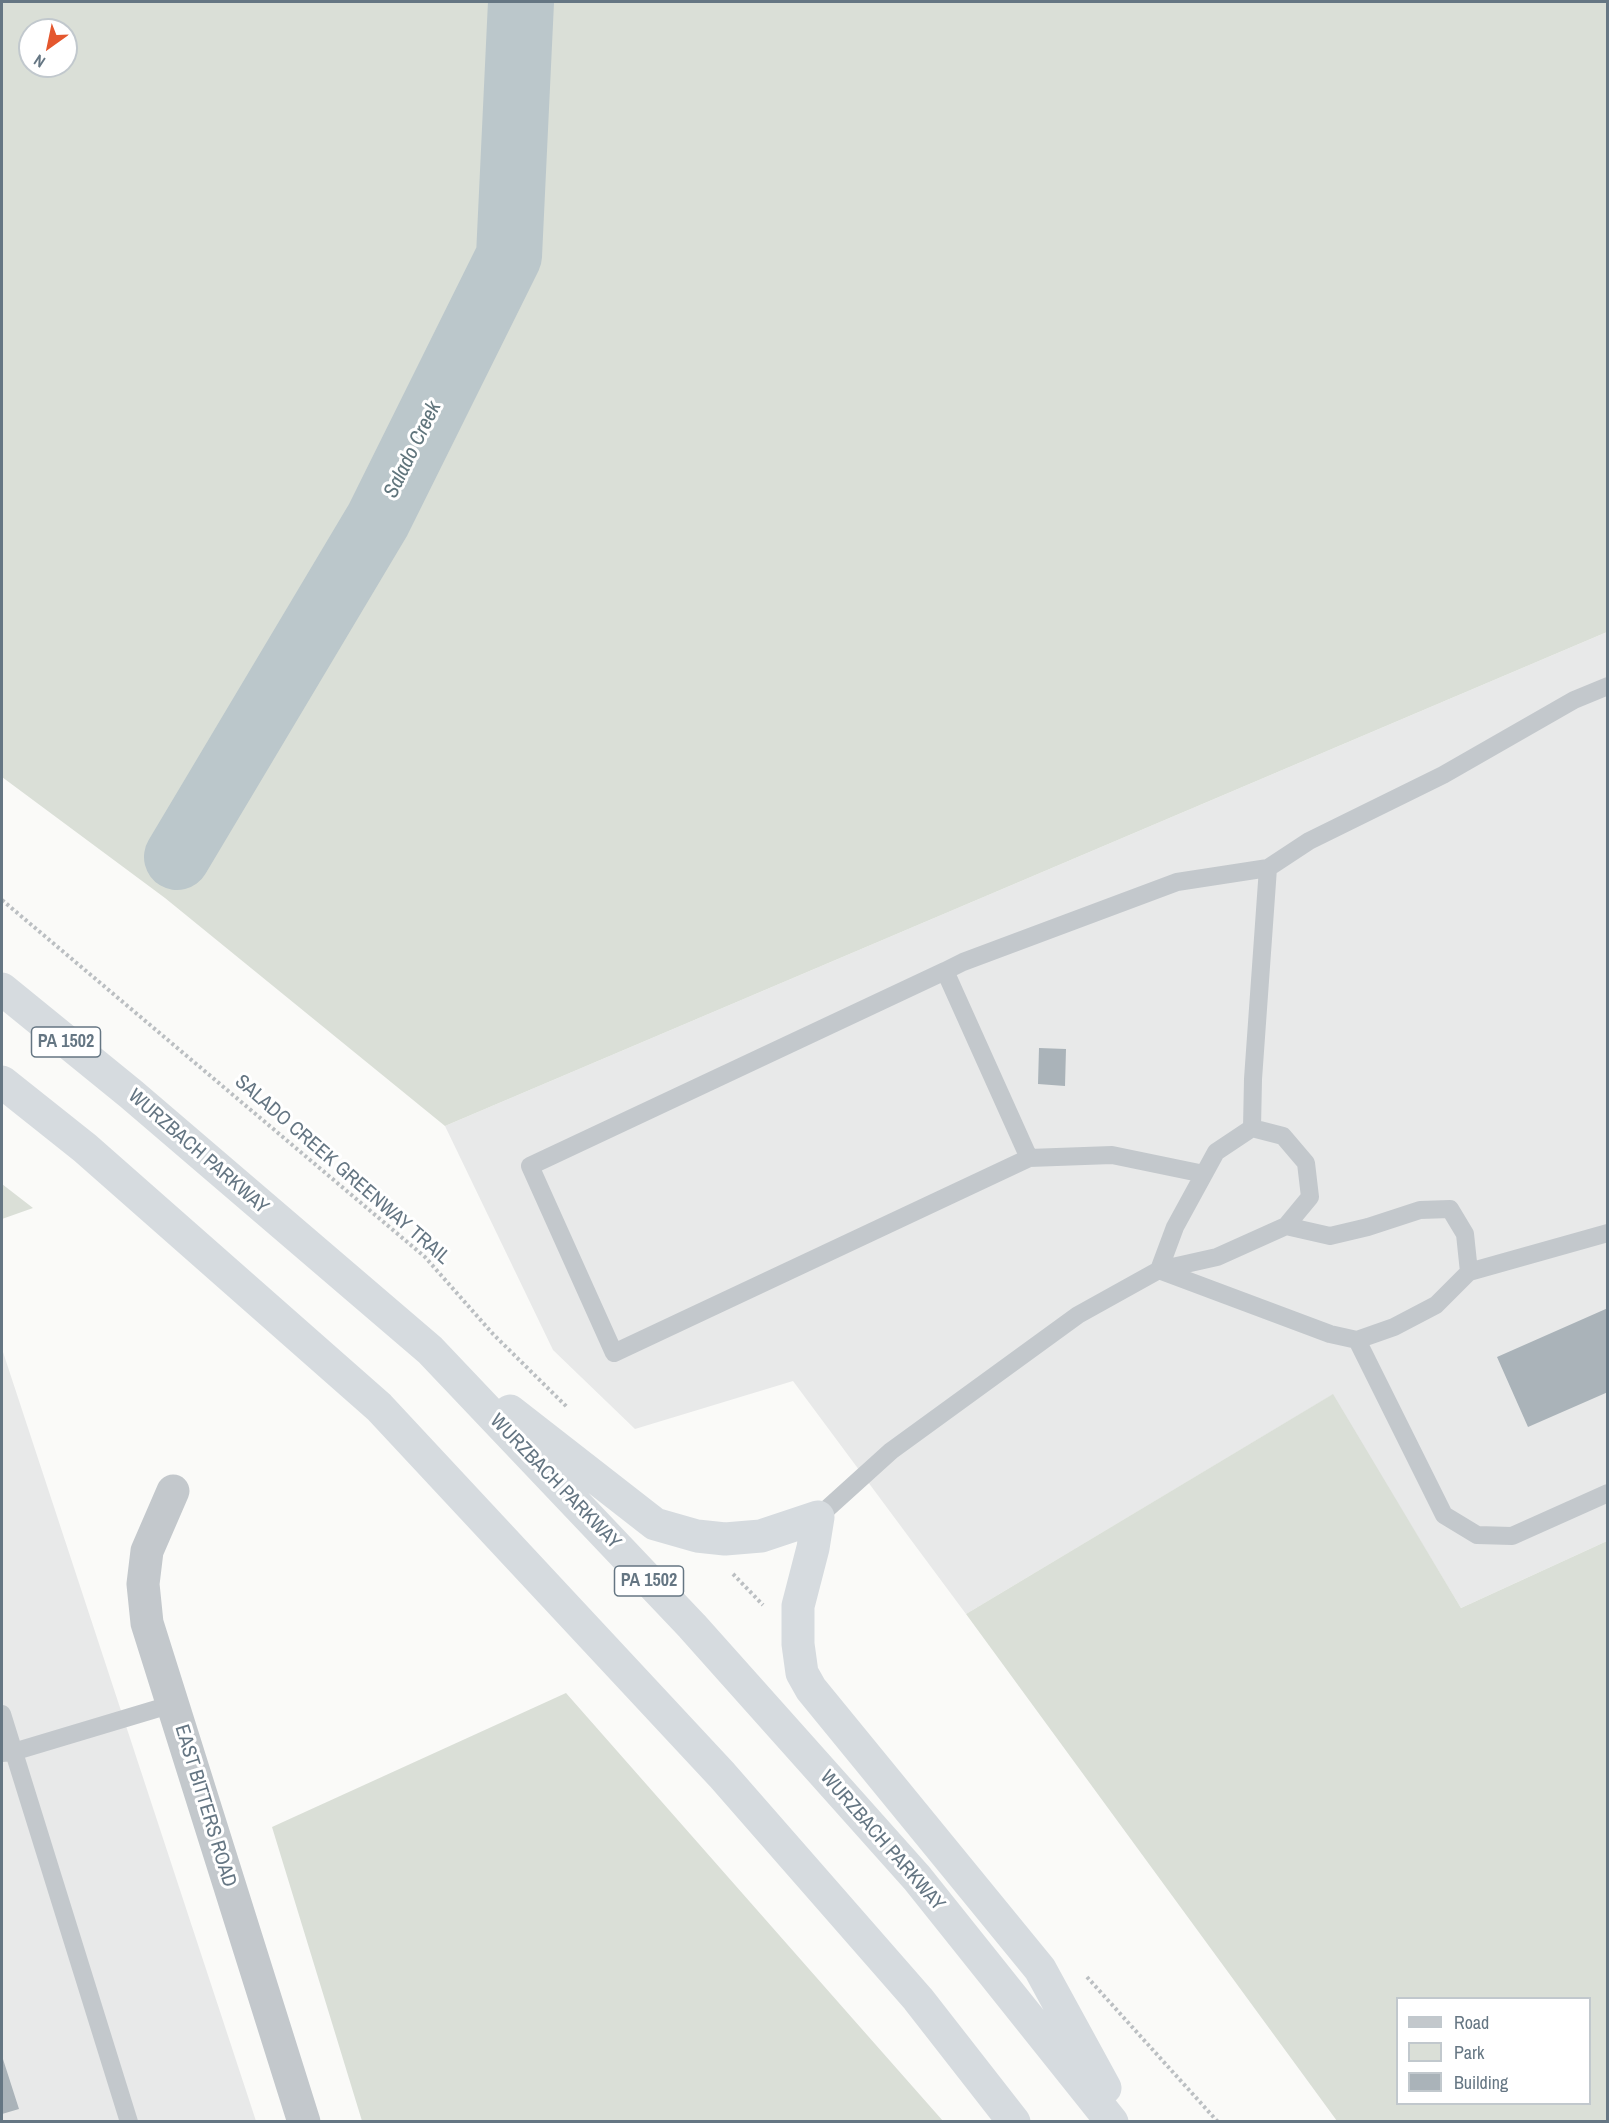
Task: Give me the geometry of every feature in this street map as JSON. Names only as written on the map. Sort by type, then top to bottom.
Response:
[{"type":"highway","name":"WURZBACH PARKWAY","points":[[2,990],[131,1094],[429,1350],[692,1626],[917,1878],[1112,2121]]},
{"type":"highway","points":[[2,1082],[85,1148],[380,1407],[723,1775],[918,1999],[1014,2121]]},
{"type":"highway","points":[[429,1350],[656,1524],[697,1536],[725,1539],[761,1536],[818,1517],[813,1548],[798,1606],[798,1644],[802,1673],[811,1689],[1040,1969],[1124,2121]]},
{"type":"street","name":"EAST BITTERS ROAD","points":[[173,1491],[147,1551],[143,1584],[147,1623],[304,2121]]},
{"type":"lane","points":[[1204,1174],[1112,1155],[1029,1158],[614,1353],[530,1166],[963,962],[1177,882],[1269,868],[1309,841],[1443,775],[1574,700],[1608,686]]},
{"type":"lane","points":[[1252,1128],[1253,1079],[1269,868]]},
{"type":"lane","points":[[945,971],[1029,1158]]},
{"type":"lane","points":[[818,1517],[891,1451],[1069,1321],[1159,1270],[1217,1257],[1286,1226],[1310,1197],[1306,1163],[1283,1136],[1252,1128],[1216,1152],[1175,1227],[1159,1270]]},
{"type":"lane","points":[[1286,1226],[1330,1236],[1368,1227],[1420,1210],[1450,1209],[1465,1234],[1469,1272]]},
{"type":"lane","points":[[1159,1270],[1330,1334],[1357,1340],[1394,1327],[1436,1305],[1469,1272],[1608,1233]]},
{"type":"lane","points":[[1357,1340],[1444,1515],[1477,1535],[1512,1536],[1608,1493]]},
{"type":"lane","points":[[7,1752],[173,1704]]},
{"type":"lane","points":[[2,1714],[7,1752],[129,2121]]},
{"type":"path","name":"SALADO CREEK GREENWAY TRAIL","points":[[2,900],[425,1257],[493,1334],[568,1408]]},
{"type":"path","points":[[729,1568],[767,1610]]},
{"type":"shaded area","points":[[1607,632],[1607,1541],[1461,1608],[1332,1395],[966,1614],[793,1381],[635,1429],[553,1350],[445,1126]]},
{"type":"shaded area","points":[[2,1349],[256,2121],[2,2121]]},
{"type":"green space","points":[[2,2],[1607,2],[1607,632],[445,1126],[165,898],[2,777]]},
{"type":"green space","points":[[2,1184],[33,1208],[2,1219]]},
{"type":"green space","points":[[1333,1394],[1461,1608],[1607,1541],[1607,2121],[1337,2121],[966,1614]]},
{"type":"green space","points":[[566,1693],[943,2121],[362,2121],[272,1827]]},
{"type":"building","points":[[1039,1048],[1066,1049],[1065,1086],[1038,1084]]},
{"type":"building","points":[[1608,1308],[1608,1392],[1528,1427],[1497,1357]]},
{"type":"building","points":[[2,2056],[19,2109],[2,2114]]},
{"type":"waterway","name":"Salado Creek","points":[[177,857],[378,520],[509,256],[521,2]]}]
